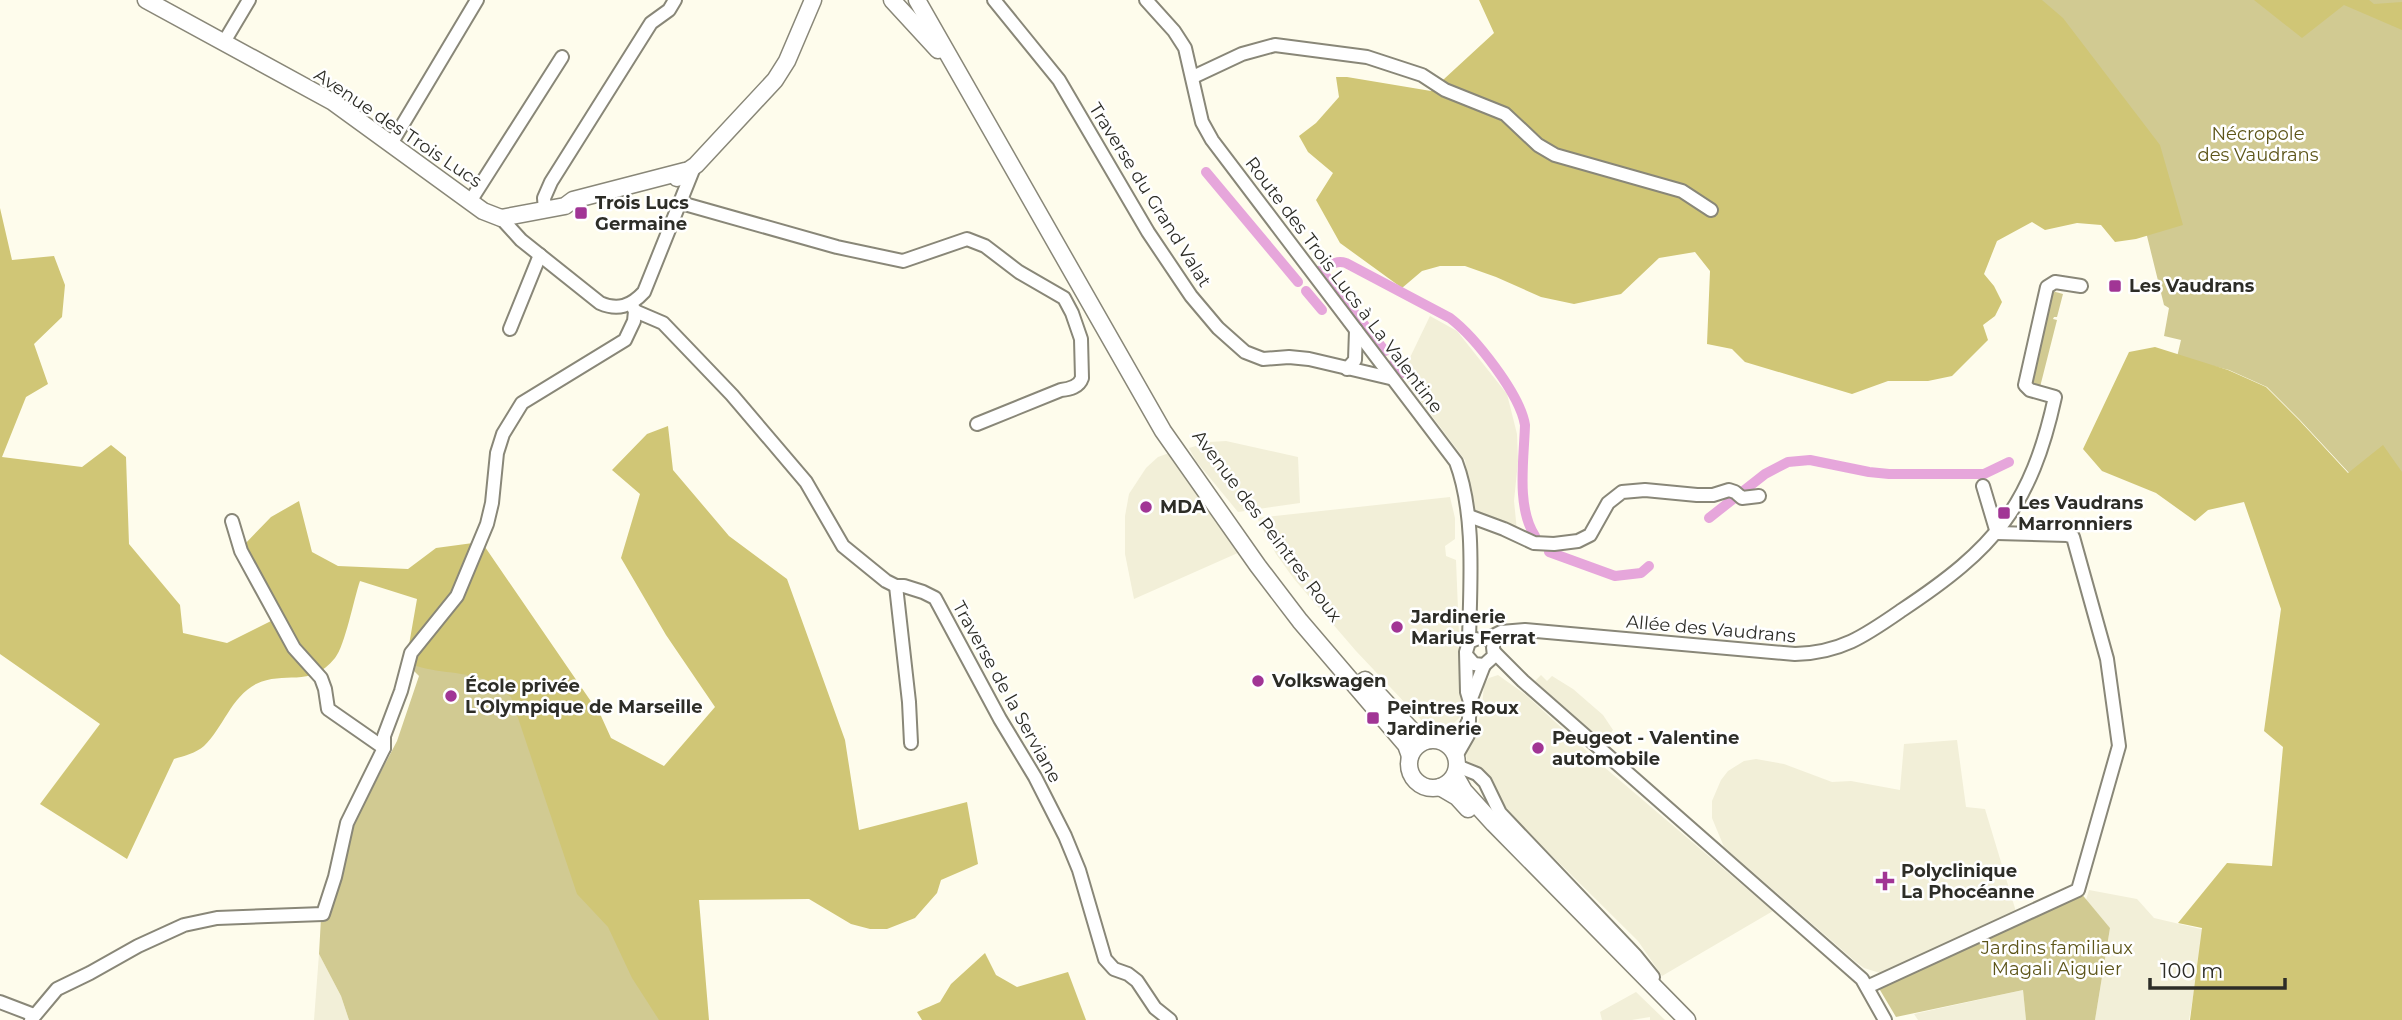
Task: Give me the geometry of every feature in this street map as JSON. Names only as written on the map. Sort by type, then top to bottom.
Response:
[{"type":"main road","name":"Avenue des Trois Lucs","points":[[146,0],[333,102],[474,203],[510,216]]},
{"type":"main road","points":[[510,216],[555,208],[573,200],[690,168],[775,80],[787,61],[813,0]]},
{"type":"main road","points":[[892,0],[951,61]]},
{"type":"main road","name":"Avenue des Peintres Roux","points":[[917,0],[1163,431],[1258,566],[1300,621],[1406,745],[1410,756]]},
{"type":"main road","name":"Avenue des Peintres Roux","points":[[1118,353],[1208,484],[1306,616],[1416,735],[1429,740]]},
{"type":"main road","points":[[1454,760],[1449,782],[1440,787],[1427,787],[1416,780],[1409,769],[1414,748],[1429,740],[1438,740],[1454,760],[1464,791],[1687,1020]]},
{"type":"main road","points":[[1440,787],[1457,797],[1675,1020]]},
{"type":"street","points":[[224,42],[249,0]]},
{"type":"street","points":[[391,144],[477,0]]},
{"type":"street","points":[[555,208],[551,182],[652,23],[669,10],[675,0]]},
{"type":"street","name":"Traverse du Grand Valat","points":[[994,0],[1059,80],[1149,232],[1191,296],[1218,328],[1245,352],[1263,359],[1299,358],[1390,378]]},
{"type":"street","name":"Route des Trois Lucs à La Valentine","points":[[1146,0],[1181,40],[1193,77],[1202,122],[1212,140],[1456,462],[1464,483],[1469,516],[1469,642]]},
{"type":"street","points":[[1193,77],[1242,54],[1276,45],[1375,59],[1422,75],[1445,90],[1505,114],[1538,145],[1555,155],[1682,191],[1711,210]]},
{"type":"street","points":[[474,203],[562,57]]},
{"type":"street","points":[[0,1002],[32,1018],[57,989],[184,925],[217,918],[323,914],[335,877],[347,823],[384,748],[384,736],[401,691],[411,653],[457,596],[487,524],[497,453],[503,435],[522,403],[625,340],[634,321],[633,308],[644,292],[681,203],[690,168]]},
{"type":"street","points":[[681,203],[837,247],[903,261],[967,239],[985,246],[1020,272],[1064,298],[1081,339],[1080,383],[1071,389],[1061,390],[977,424]]},
{"type":"street","points":[[510,216],[525,243]]},
{"type":"street","name":"Avenue des Trois Lucs","points":[[510,216],[525,243],[600,303],[610,307],[633,308]]},
{"type":"street","points":[[510,329],[540,255]]},
{"type":"street","name":"Allée des Vaudrans","points":[[1489,644],[1525,630],[1795,654],[1832,650],[1861,638],[1944,582],[1977,554],[1997,533],[2019,499],[2038,459],[2056,397],[2030,390],[2025,385],[2047,286],[2065,282],[2081,286]]},
{"type":"street","name":"Traverse de la Serviane","points":[[633,308],[663,323],[732,395],[806,482],[843,546],[886,581],[895,586],[923,592],[938,603],[1065,836],[1079,870],[1105,959],[1114,969],[1137,981],[1155,1008],[1170,1020]]},
{"type":"street","points":[[1347,369],[1354,360],[1356,330]]},
{"type":"street","points":[[1867,987],[2074,893],[2080,886],[2119,746],[2107,659],[2073,537],[1997,533],[1983,486]]},
{"type":"street","points":[[1469,516],[1534,543],[1554,544],[1578,541],[1590,535],[1608,503],[1622,492],[1759,496]]},
{"type":"street","points":[[232,521],[241,551],[295,648],[321,678],[328,709],[384,748]]},
{"type":"street","points":[[895,586],[909,702],[911,743]]},
{"type":"street","name":"Route des Trois Lucs à La Valentine","points":[[1470,605],[1489,644],[1524,681],[1856,974],[1867,987],[1885,1020]]},
{"type":"street","points":[[1454,760],[1468,736],[1470,702],[1485,665],[1492,660],[1489,644],[1478,638],[1469,642],[1467,656],[1467,692],[1470,702]]},
{"type":"street","points":[[1467,656],[1474,664],[1485,665]]},
{"type":"shaded area","points":[[1479,0],[2042,0],[2063,18],[2160,145],[2183,225],[2136,239],[2115,242],[2101,225],[2077,223],[2045,230],[2032,222],[1997,241],[1984,274],[2002,302],[1995,316],[1983,325],[1988,340],[1952,376],[1928,381],[1888,381],[1852,394],[1745,362],[1732,349],[1707,344],[1710,271],[1695,252],[1659,258],[1621,294],[1574,304],[1541,297],[1465,266],[1440,266],[1422,271],[1402,288],[1340,243],[1316,200],[1333,173],[1308,152],[1299,136],[1316,123],[1339,97],[1336,77],[1431,91],[1494,33]]},
{"type":"shaded area","points":[[2254,0],[2369,0],[2374,4],[2402,2],[2402,30],[2344,5],[2302,38]]},
{"type":"shaded area","points":[[0,208],[12,260],[54,256],[65,285],[62,317],[34,344],[48,384],[26,397],[2,457],[82,467],[111,445],[126,457],[129,544],[180,605],[183,633],[227,643],[283,615],[242,547],[271,517],[299,501],[312,552],[338,566],[408,569],[436,548],[473,543],[485,547],[601,716],[611,738],[664,766],[715,707],[666,635],[621,558],[640,494],[612,470],[647,434],[668,426],[673,470],[729,536],[787,579],[845,740],[859,830],[967,802],[978,864],[941,880],[937,893],[915,918],[887,929],[870,929],[851,924],[809,899],[699,900],[709,1020],[659,1020],[632,978],[608,927],[577,894],[511,697],[491,683],[478,678],[406,662],[417,599],[360,581],[346,633],[335,658],[316,673],[266,680],[256,684],[240,697],[204,746],[174,759],[127,859],[40,804],[100,724],[0,654]]},
{"type":"shaded area","points":[[1430,316],[1457,331],[1507,394],[1517,434],[1518,461],[1514,501],[1517,531],[1473,510],[1465,460],[1414,392],[1403,372]]},
{"type":"shaded area","points":[[2155,347],[2228,370],[2266,387],[2348,473],[2383,445],[2402,472],[2402,1020],[2190,1020],[2202,928],[2178,923],[2227,863],[2272,866],[2283,747],[2264,731],[2281,609],[2244,502],[2208,510],[2195,521],[2156,493],[2102,471],[2083,449],[2129,352]]},
{"type":"shaded area","points":[[1226,441],[1298,457],[1300,503],[1238,512],[1196,461],[1189,448],[1209,442]]},
{"type":"shaded area","points":[[1172,452],[1240,552],[1134,599],[1125,554],[1125,516],[1129,494],[1146,468],[1158,457]]},
{"type":"shaded area","name":"Jardinerie Marius Ferrat","points":[[1450,497],[1455,518],[1455,539],[1445,546],[1446,556],[1456,560],[1462,710],[1461,716],[1455,722],[1439,729],[1425,724],[1356,651],[1294,579],[1276,554],[1257,518]]},
{"type":"shaded area","points":[[1498,675],[1526,695],[1603,766],[1773,911],[1662,976],[1638,941],[1509,813],[1491,780],[1467,762],[1466,754],[1475,736],[1482,707],[1484,685],[1489,678]]},
{"type":"shaded area","points":[[1541,675],[1547,681],[1552,676],[1573,689],[1603,715],[1613,730],[1604,742],[1535,681]]},
{"type":"shaded area","name":"Polyclinique La Phocéanne","points":[[1957,740],[1966,807],[1985,809],[2017,915],[1888,971],[1880,973],[1864,968],[1856,962],[1724,847],[1712,818],[1712,801],[1721,780],[1728,771],[1744,761],[1756,759],[1784,764],[1832,782],[1851,781],[1900,790],[1904,744]]},
{"type":"shaded area","points":[[2089,890],[2137,899],[2154,918],[2205,930],[2189,1020],[2095,1020],[2110,928],[2086,900]]},
{"type":"shaded area","points":[[985,953],[996,975],[1017,987],[1068,972],[1086,1020],[922,1020],[917,1012],[940,1002],[951,984]]},
{"type":"shaded area","points":[[319,954],[341,996],[349,1020],[314,1020]]},
{"type":"shaded area","points":[[2023,990],[2026,1020],[1918,1020],[1914,1014]]},
{"type":"shaded area","points":[[1636,992],[1665,1020],[1650,1020],[1650,1017],[1602,1020],[1600,1012]]},
{"type":"green space","name":"Nécropole des Vaudrans","points":[[1897,0],[2402,0],[2402,530],[2267,387],[2229,370],[2177,357],[2181,340],[2164,336],[2169,308],[2164,305],[2147,236],[2028,80]]},
{"type":"green space","points":[[2052,291],[2063,294],[2057,317],[2053,319],[2057,320],[2040,387],[2031,383]]},
{"type":"green space","points":[[543,634],[664,1020],[349,1020],[341,996],[319,954],[321,918],[333,888],[342,877],[351,829],[397,741],[419,676],[411,668],[415,657]]},
{"type":"green space","name":"Jardins familiaux Magali Aiguier","points":[[2080,892],[2110,928],[2095,1020],[2026,1020],[2023,990],[1896,1017],[1877,985]]},
{"type":"waterway","points":[[1206,172],[1298,282]]},
{"type":"waterway","points":[[1385,351],[1321,270],[1336,263],[1346,263],[1450,318],[1472,338],[1506,383],[1521,412],[1525,425],[1523,497],[1525,511],[1535,536]]},
{"type":"waterway","points":[[1306,291],[1322,310]]},
{"type":"waterway","points":[[1394,363],[1402,373]]},
{"type":"waterway","points":[[1709,518],[1765,474],[1788,462],[1810,460],[1889,474],[1984,474],[2009,462]]},
{"type":"waterway","points":[[1549,552],[1615,576],[1641,573],[1649,566]]},
{"type":"place","name":"Trois Lucs Germaine","points":[[581,213]]},
{"type":"place","name":"Les Vaudrans","points":[[2115,286]]},
{"type":"place","name":"MDA","points":[[1146,507]]},
{"type":"place","name":"Les Vaudrans Marronniers","points":[[2004,513]]},
{"type":"place","name":"Jardinerie Marius Ferrat","points":[[1397,627]]},
{"type":"place","name":"Volkswagen","points":[[1258,681]]},
{"type":"place","name":"École privée L'Olympique de Marseille","points":[[451,696]]},
{"type":"place","name":"Peintres Roux Jardinerie","points":[[1373,718]]},
{"type":"place","name":"Peugeot - Valentine automobile","points":[[1538,748]]},
{"type":"place","name":"Polyclinique La Phocéanne","points":[[1885,881]]}]
